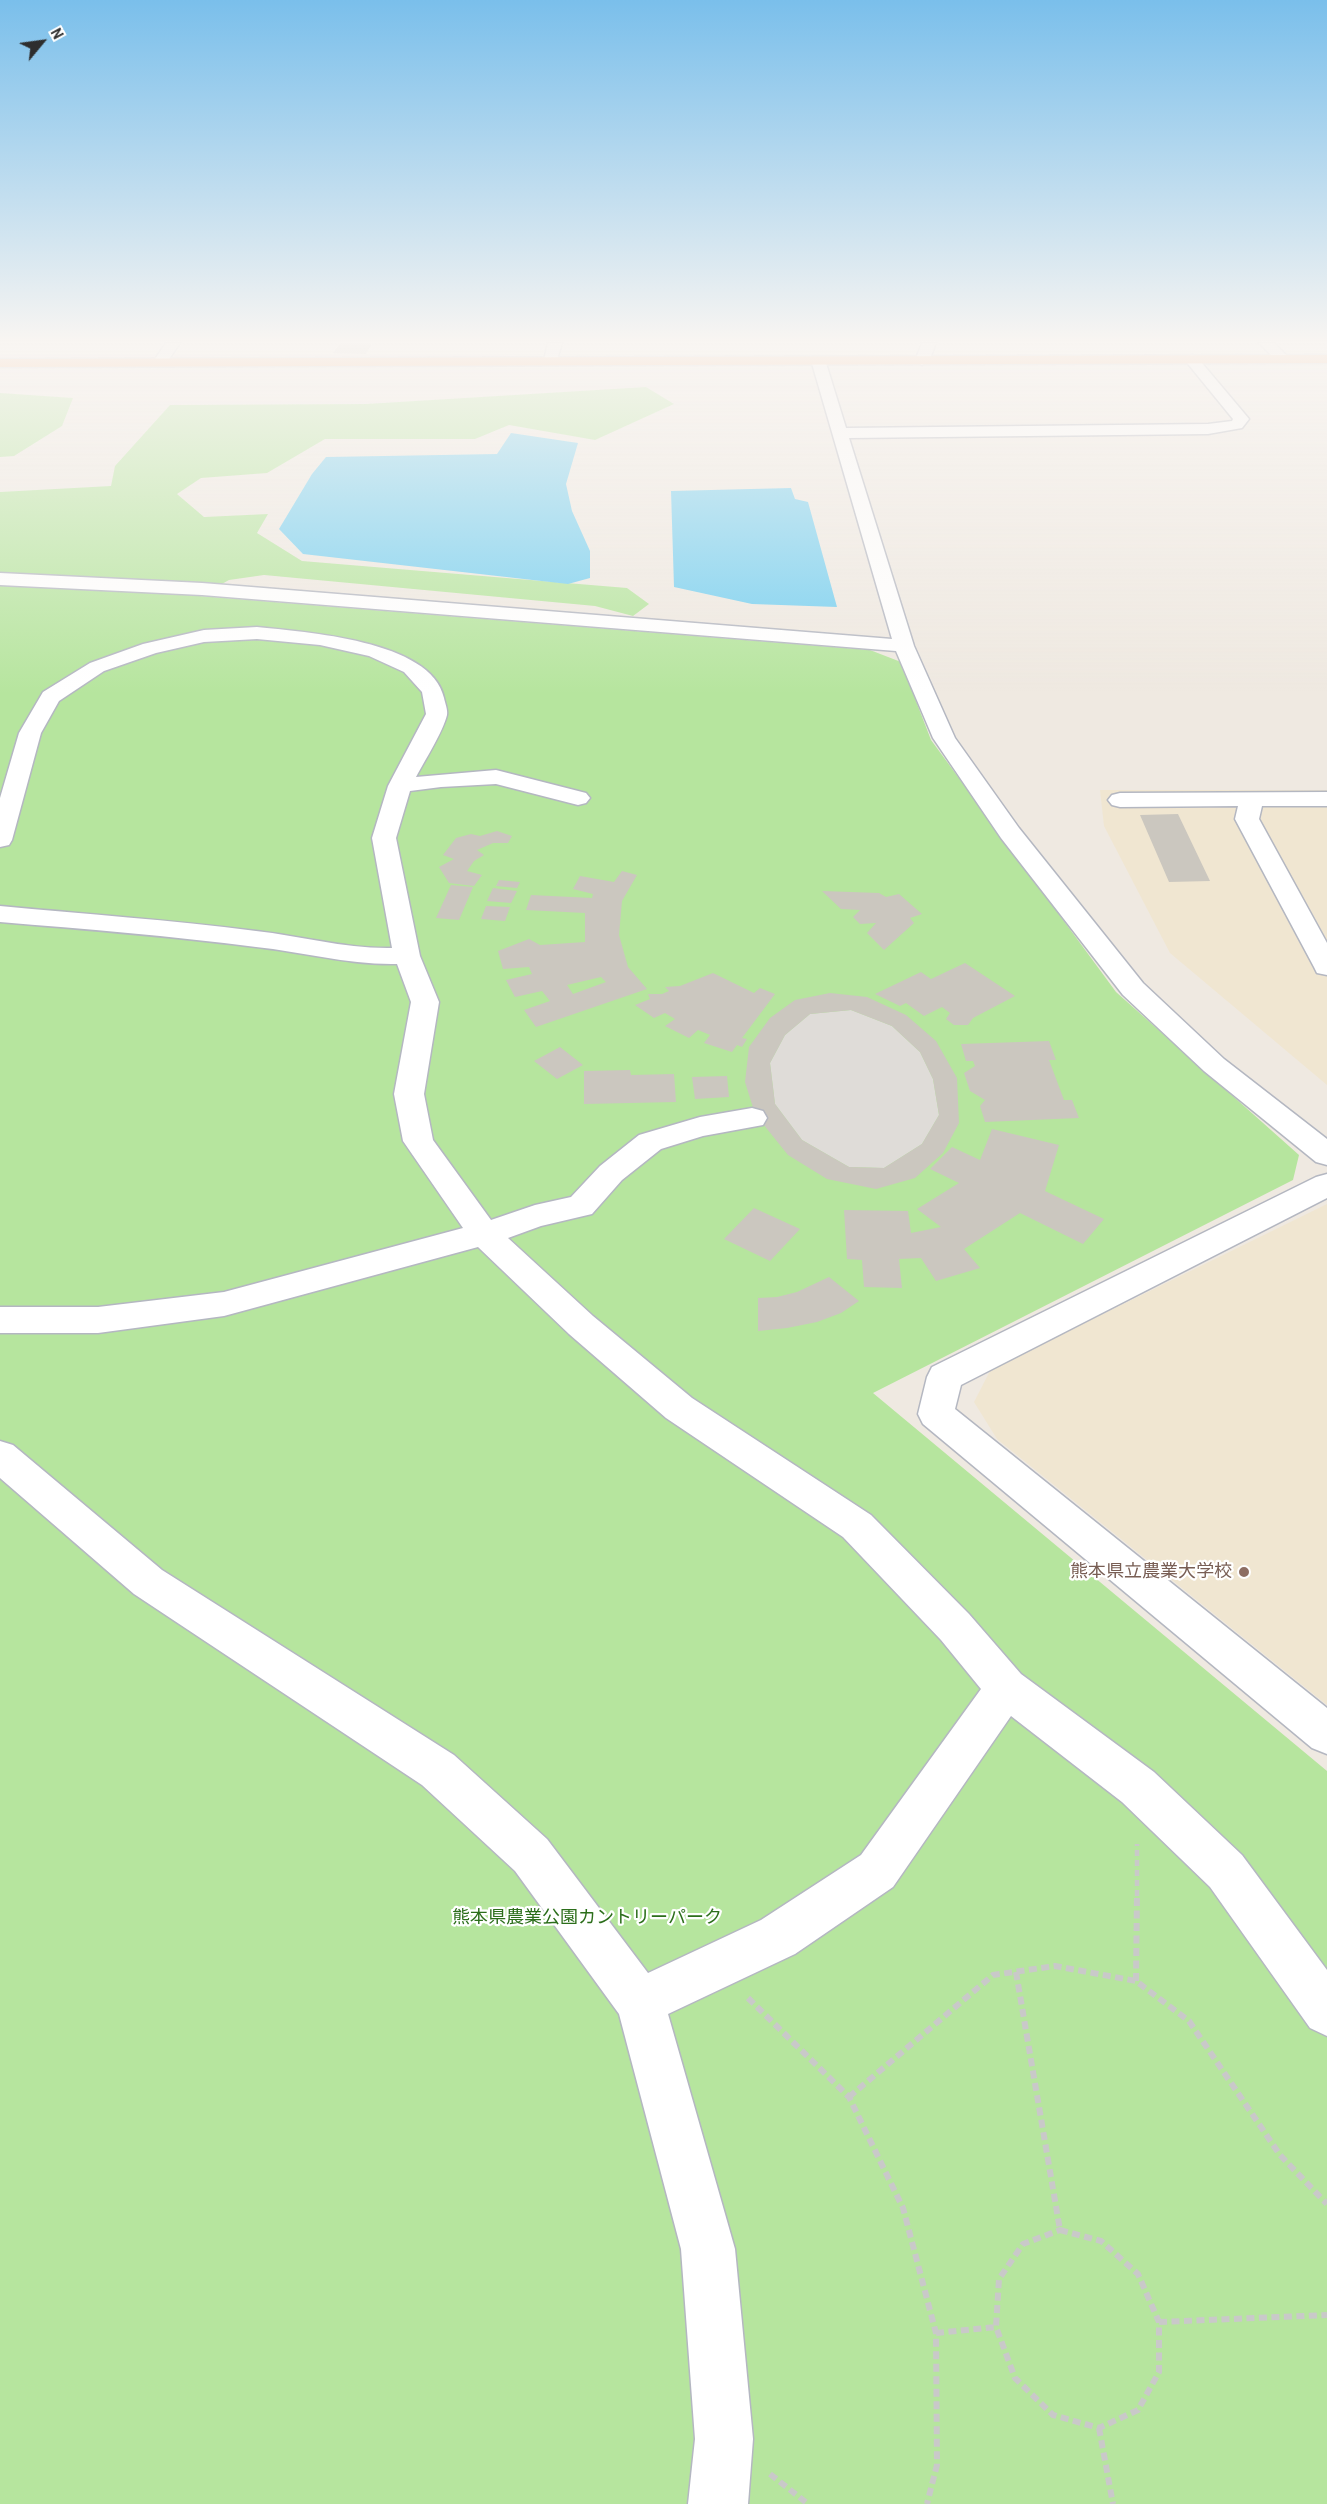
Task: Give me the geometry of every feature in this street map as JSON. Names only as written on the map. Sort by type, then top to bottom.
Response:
[{"type":"street","points":[[848,460],[904,646],[944,738],[1010,833],[1133,989],[1214,1065],[1327,1155]]},
{"type":"street","points":[[0,579],[202,589],[904,646]]},
{"type":"street","points":[[0,840],[30,733],[51,697],[97,667],[150,648],[204,636],[257,633],[320,639],[375,651],[411,668],[432,690],[437,714],[400,786],[384,837],[407,956],[425,1002],[409,1094],[418,1141],[484,1234],[581,1325],[679,1408],[857,1526],[955,1627],[1006,1688],[1138,1787],[1226,1871],[1327,2011]]},
{"type":"street","points":[[400,786],[441,780],[496,777],[578,798]]},
{"type":"street","points":[[1252,799],[1247,819],[1327,967]]},
{"type":"street","points":[[1120,800],[1327,799]]},
{"type":"street","points":[[0,914],[185,930],[284,942],[367,957],[407,956]]},
{"type":"street","points":[[0,1320],[98,1320],[224,1304],[484,1234],[536,1216],[581,1206],[611,1173],[650,1142],[700,1127],[752,1118]]},
{"type":"street","points":[[1327,1185],[945,1377],[936,1414],[1327,1734]]},
{"type":"street","points":[[0,1456],[148,1582],[438,1770],[531,1855],[640,2002],[708,2250],[724,2439],[718,2504]]},
{"type":"street","points":[[640,2002],[778,1937],[877,1871],[1006,1688]]},
{"type":"path","points":[[1136,1981],[1138,1787]]},
{"type":"path","points":[[715,1966],[849,2097],[903,2208],[936,2333],[937,2465],[927,2504]]},
{"type":"path","points":[[849,2097],[993,1975],[1055,1966],[1136,1981],[1189,2021],[1280,2155],[1327,2204]]},
{"type":"path","points":[[1016,1972],[1060,2230]]},
{"type":"path","points":[[1060,2230],[1101,2241],[1138,2274],[1159,2322],[1159,2372],[1138,2410],[1099,2427],[1053,2415],[1015,2378],[996,2327],[999,2279],[1023,2244],[1060,2230]]},
{"type":"path","points":[[1159,2322],[1327,2315]]},
{"type":"path","points":[[936,2333],[996,2327]]},
{"type":"path","points":[[1099,2427],[1113,2504]]},
{"type":"shaded area","points":[[1100,790],[1327,790],[1327,1085],[1170,953],[1104,826]]},
{"type":"shaded area","points":[[851,1010],[892,1026],[920,1052],[933,1079],[939,1115],[922,1144],[884,1168],[849,1167],[802,1140],[775,1104],[770,1063],[785,1035],[810,1014]]},
{"type":"shaded area","name":"熊本県立農業大学校","points":[[1327,1204],[1327,1705],[997,1439],[974,1402],[991,1369]]},
{"type":"green space","name":"熊本県農業公園カントリーパーク","points":[[121,460],[289,460],[267,473],[201,478],[177,494],[204,517],[268,514],[257,533],[302,561],[627,588],[649,604],[633,616],[595,606],[264,575],[229,580],[200,596],[870,650],[901,662],[931,740],[1116,992],[1299,1155],[1293,1180],[873,1393],[1327,1771],[1327,2504],[0,2504],[0,492],[111,486],[115,466]]},
{"type":"water","points":[[324,460],[573,460],[566,484],[572,511],[590,551],[590,578],[568,584],[303,554],[279,529],[312,474]]},
{"type":"water","points":[[791,488],[795,499],[808,502],[837,607],[752,604],[674,587],[671,491]]},
{"type":"building","points":[[1178,814],[1210,881],[1169,882],[1140,815]]},
{"type":"building","points":[[497,831],[512,836],[508,843],[493,843],[477,850],[484,855],[474,861],[467,871],[482,875],[474,886],[449,883],[439,867],[454,859],[443,855],[456,838],[471,834],[480,836]]},
{"type":"building","points":[[622,871],[637,875],[622,901],[619,935],[628,967],[647,989],[536,1027],[524,1010],[550,1001],[542,991],[515,997],[506,980],[532,974],[529,967],[503,969],[498,951],[529,939],[540,945],[585,942],[585,913],[526,910],[531,895],[592,898],[593,894],[573,889],[580,876],[614,882]],"holes":[[[601,977],[606,982],[573,994],[567,985]]]},
{"type":"building","points":[[499,880],[520,882],[517,888],[496,886]]},
{"type":"building","points":[[451,885],[473,887],[459,920],[436,918]]},
{"type":"building","points":[[493,888],[517,891],[511,903],[487,901]]},
{"type":"building","points":[[822,891],[879,893],[886,897],[899,894],[922,914],[910,918],[914,923],[884,950],[867,933],[876,923],[860,924],[853,917],[860,910],[841,909]]},
{"type":"building","points":[[486,906],[510,907],[505,921],[481,919]]},
{"type":"building","points":[[965,963],[1015,996],[973,1018],[968,1025],[954,1025],[946,1019],[950,1013],[942,1007],[924,1016],[906,1003],[900,1006],[875,994],[921,972],[931,979]]},
{"type":"building","points":[[713,973],[754,993],[760,988],[775,994],[742,1038],[747,1039],[742,1047],[737,1045],[732,1052],[704,1043],[710,1035],[698,1030],[689,1038],[665,1026],[675,1019],[665,1013],[654,1018],[635,1005],[650,999],[648,994],[662,994],[669,991],[665,987],[680,986]]},
{"type":"building","points":[[830,993],[867,997],[906,1015],[936,1041],[957,1078],[959,1123],[943,1153],[915,1178],[876,1189],[827,1179],[788,1155],[755,1114],[745,1082],[749,1047],[770,1018],[795,1000]],"holes":[[[851,1010],[892,1026],[920,1052],[933,1079],[939,1115],[922,1144],[884,1168],[849,1167],[802,1140],[775,1104],[770,1063],[785,1035],[810,1014]]]},
{"type":"building","points":[[1049,1041],[1056,1060],[1049,1060],[1064,1100],[1072,1100],[1079,1118],[985,1122],[980,1106],[985,1100],[970,1091],[964,1073],[975,1066],[973,1061],[966,1061],[961,1044]]},
{"type":"building","points":[[560,1047],[583,1065],[557,1079],[534,1061]]},
{"type":"building","points":[[630,1070],[631,1075],[674,1074],[676,1102],[584,1104],[584,1071]]},
{"type":"building","points":[[727,1076],[729,1097],[695,1099],[692,1077]]},
{"type":"building","points":[[992,1129],[1059,1145],[1045,1191],[1104,1219],[1083,1244],[1020,1213],[964,1249],[980,1268],[936,1281],[921,1258],[899,1259],[902,1288],[864,1287],[862,1260],[847,1259],[844,1210],[908,1211],[911,1233],[941,1227],[917,1209],[959,1183],[930,1169],[952,1147],[980,1160]]},
{"type":"building","points":[[754,1208],[800,1229],[770,1261],[724,1239]]},
{"type":"building","points":[[829,1277],[859,1301],[841,1313],[817,1322],[758,1331],[758,1298],[777,1297],[797,1292]]},
{"type":"place","name":"熊本県立農業大学校","points":[[1244,1572]]}]
